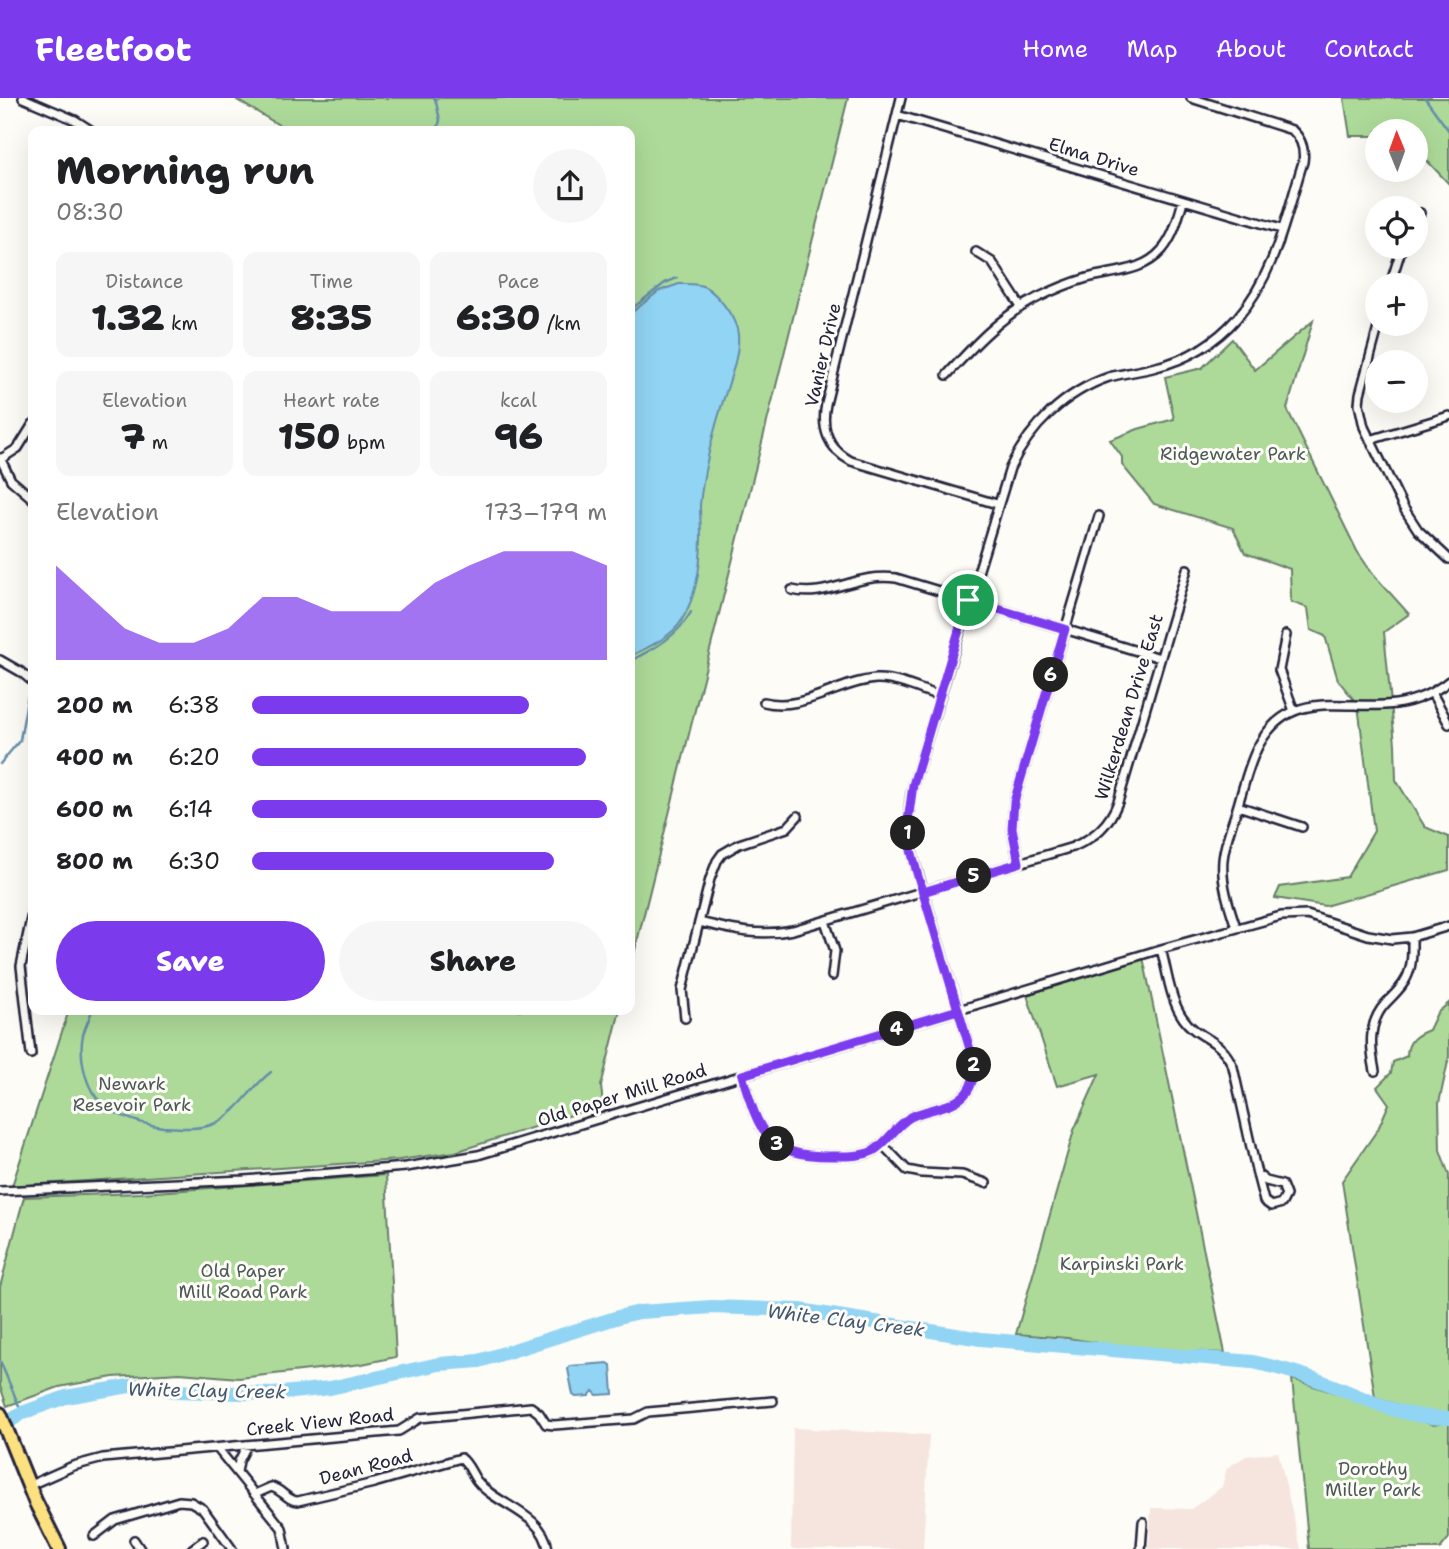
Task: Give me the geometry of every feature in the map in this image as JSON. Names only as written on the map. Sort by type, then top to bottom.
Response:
[{"type":"main road","points":[[0,1414],[28,1486],[59,1549]]},
{"type":"street","points":[[23,98],[84,126]]},
{"type":"street","name":"Vanier Drive","points":[[901,98],[826,404],[825,431],[832,446],[851,461],[997,504]]},
{"type":"street","points":[[742,1075],[759,1124],[770,1139],[786,1149],[804,1155],[855,1156],[873,1151],[899,1125],[913,1116],[948,1105],[969,1089],[974,1072],[972,1056],[910,846],[908,809],[997,504],[1016,454],[1036,427],[1059,404],[1097,382],[1179,359],[1206,345],[1227,328],[1247,306],[1264,281],[1303,162],[1303,146],[1297,135],[1286,127],[1191,98]]},
{"type":"street","name":"Elma Drive","points":[[897,115],[1281,229]]},
{"type":"street","points":[[947,375],[975,344],[1021,307],[1067,285],[1148,262],[1170,239],[1184,201]]},
{"type":"street","points":[[976,252],[996,267],[1021,307]]},
{"type":"street","points":[[1376,336],[1360,394],[1360,415],[1407,514],[1418,530],[1449,559]]},
{"type":"street","points":[[1370,440],[1449,416]]},
{"type":"street","points":[[28,432],[18,447],[1,458],[11,480],[28,495]]},
{"type":"street","points":[[1019,863],[1012,828],[1014,802],[1099,516]]},
{"type":"street","name":"Wilkerdean Drive East","points":[[699,922],[763,935],[793,930],[1084,842],[1101,830],[1118,802],[1187,569]]},
{"type":"street","points":[[792,590],[816,592],[866,577],[885,576],[1160,658]]},
{"type":"street","points":[[1286,635],[1279,670],[1294,711]]},
{"type":"street","points":[[0,660],[28,678]]},
{"type":"street","points":[[764,702],[786,704],[874,679],[891,681],[940,696]]},
{"type":"street","points":[[1236,928],[1224,883],[1223,858],[1251,762],[1261,740],[1276,722],[1294,711],[1324,704],[1396,704],[1432,693],[1449,681]]},
{"type":"street","points":[[1432,693],[1449,724]]},
{"type":"street","points":[[1238,806],[1302,827]]},
{"type":"street","points":[[685,1018],[682,989],[713,869],[722,854],[739,844],[787,828],[798,816]]},
{"type":"street","name":"Old Paper Mill Road","points":[[0,1191],[217,1182],[439,1163],[478,1155],[1236,928],[1298,914],[1379,938],[1412,937],[1449,926]]},
{"type":"street","points":[[825,922],[835,951],[832,976]]},
{"type":"street","points":[[28,933],[21,966],[31,1054]]},
{"type":"street","points":[[1375,1071],[1371,1047],[1373,1024],[1383,1005],[1401,988],[1406,979],[1412,957],[1412,937]]},
{"type":"street","points":[[1161,949],[1183,1019],[1195,1031],[1218,1044],[1230,1058],[1236,1076],[1257,1174],[1265,1203],[1274,1206],[1282,1203],[1286,1195],[1282,1185],[1266,1181],[1257,1174]]},
{"type":"street","points":[[882,1144],[907,1170],[962,1174],[986,1184]]},
{"type":"street","name":"Creek View Road","points":[[28,1486],[74,1466],[103,1458],[399,1431],[420,1418],[531,1407],[550,1425],[634,1419],[648,1412],[773,1401]]},
{"type":"street","points":[[237,1472],[247,1445]]},
{"type":"street","points":[[217,1448],[282,1528],[286,1549]]},
{"type":"street","name":"Dean Road","points":[[255,1494],[271,1487],[293,1501],[298,1501],[374,1483],[457,1458],[465,1461],[477,1481],[540,1528],[548,1549]]},
{"type":"street","points":[[94,1536],[115,1520],[185,1501],[197,1504],[203,1509],[233,1549]]},
{"type":"street","points":[[1142,1549],[1143,1522]]},
{"type":"street","points":[[134,1540],[140,1549]]},
{"type":"street","points":[[192,1549],[203,1541]]},
{"type":"shaded area","points":[[793,1428],[929,1435],[923,1549],[791,1549]]},
{"type":"shaded area","points":[[1278,1452],[1301,1549],[1149,1549],[1151,1508],[1191,1509],[1222,1487],[1227,1468],[1246,1456]]},
{"type":"green space","points":[[848,98],[635,950],[635,126],[281,126],[237,100]]},
{"type":"green space","points":[[1344,98],[1449,98],[1449,184],[1428,162],[1428,119],[1365,119],[1365,136],[1350,136]]},
{"type":"green space","name":"Ridgewater Park","points":[[1313,321],[1287,409],[1357,551],[1372,573],[1409,614],[1384,632],[1396,780],[1425,827],[1449,837],[1449,870],[1325,906],[1275,898],[1280,887],[1347,877],[1374,831],[1358,705],[1338,680],[1325,636],[1311,630],[1308,608],[1291,602],[1290,569],[1245,553],[1233,528],[1154,504],[1122,465],[1122,457],[1110,440],[1174,419],[1165,377],[1202,368],[1232,339],[1255,370]]},
{"type":"green space","name":"Karpinski Park","points":[[1143,957],[1225,1353],[1130,1348],[1067,1338],[1016,1334],[1074,1130],[1099,1074],[1057,1086],[1027,995]]},
{"type":"green space","points":[[1449,1003],[1449,1057],[1439,1103],[1440,1150],[1449,1175],[1449,1412],[1435,1418],[1375,1397],[1342,1181],[1378,1129],[1389,1104],[1377,1087],[1391,1073],[1393,1062],[1407,1056],[1416,1036],[1429,1030],[1437,1013]]},
{"type":"green space","name":"Newark Resevoir Park","points":[[67,1015],[619,1015],[601,1086],[603,1105],[455,1152],[399,1160],[12,1186]]},
{"type":"green space","name":"Old Paper Mill Road Park","points":[[386,1175],[396,1357],[362,1364],[239,1378],[180,1373],[113,1377],[59,1387],[7,1406],[0,1386],[0,1287],[24,1197],[142,1193]]},
{"type":"green space","name":"Dorothy Miller Park","points":[[1292,1379],[1434,1425],[1449,1422],[1449,1538],[1440,1549],[1309,1549]]},
{"type":"water","points":[[679,284],[692,284],[710,290],[729,311],[735,323],[738,348],[705,470],[700,505],[700,558],[691,601],[682,620],[672,632],[635,653],[635,310],[659,291]]},
{"type":"water","points":[[611,1365],[613,1394],[597,1395],[593,1391],[589,1396],[573,1395],[568,1369],[570,1366]]},
{"type":"waterway","points":[[435,98],[440,120],[438,126]]},
{"type":"waterway","points":[[1425,98],[1449,131]]},
{"type":"waterway","points":[[635,306],[665,283],[677,278]]},
{"type":"waterway","points":[[635,658],[672,635],[691,612]]},
{"type":"waterway","points":[[0,764],[20,740],[28,695]]},
{"type":"waterway","points":[[90,1015],[82,1042],[88,1084],[96,1097],[109,1109],[136,1121],[154,1126],[190,1128],[216,1123],[239,1106],[271,1072]]},
{"type":"waterway","name":"White Clay Creek","points":[[0,1428],[22,1413],[66,1397],[135,1385],[176,1391],[273,1394],[330,1388],[439,1364],[479,1361],[640,1312],[712,1307],[800,1310],[981,1339],[1253,1362],[1312,1378],[1403,1412],[1449,1418]]},
{"type":"waterway","points":[[0,1361],[22,1413]]},
{"type":"route","points":[[968,600],[913,785],[908,809],[908,833],[917,873],[923,892],[941,951],[972,1056],[973,1080],[969,1089],[956,1101],[905,1120],[873,1151],[855,1156],[795,1153],[777,1144],[764,1132],[755,1116],[742,1075],[958,1010],[923,892],[1019,863],[1013,841],[1012,810],[1065,629],[968,600]]}]
